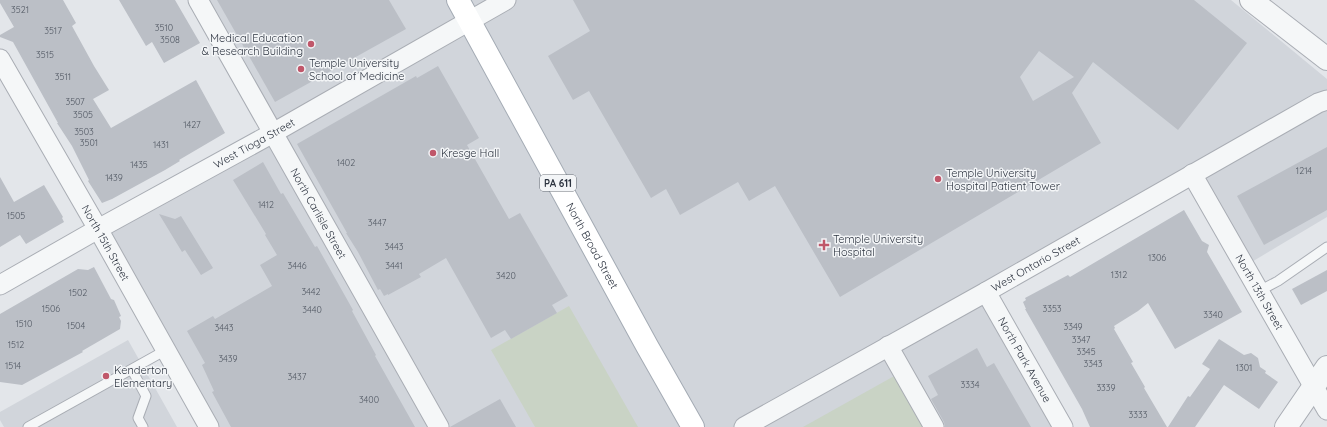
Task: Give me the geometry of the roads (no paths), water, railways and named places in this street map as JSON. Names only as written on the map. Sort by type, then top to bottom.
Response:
[{"type":"main road","name":"North Broad Street","points":[[458,0],[646,346],[693,427]]},
{"type":"street","name":"North Carlisle Street","points":[[198,0],[439,427]]},
{"type":"street","name":"West Tioga Street","points":[[0,285],[98,229],[273,133],[506,0]]},
{"type":"street","points":[[1251,0],[1327,59]]},
{"type":"street","name":"North 15th Street","points":[[0,59],[98,229],[209,427]]},
{"type":"street","name":"West Ontario Street","points":[[744,427],[986,292],[1318,103],[1327,100]]},
{"type":"street","name":"North 13th Street","points":[[1192,174],[1327,410]]},
{"type":"street","name":"North Park Avenue","points":[[986,292],[1063,427]]},
{"type":"street","points":[[888,346],[934,427]]},
{"type":"street","points":[[1286,427],[1327,366]]},
{"type":"lane","points":[[1259,290],[1278,281],[1327,247]]},
{"type":"lane","points":[[28,427],[166,350]]},
{"type":"lane","points":[[132,370],[146,396],[138,418],[143,427]]},
{"type":"place","name":"Medical Education & Research Building","points":[[311,44]]},
{"type":"place","name":"Temple University School of Medicine","points":[[301,69]]},
{"type":"place","name":"Kresge Hall","points":[[433,153]]},
{"type":"place","name":"Temple University Hospital Patient Tower","points":[[938,179]]},
{"type":"place","name":"Temple University Hospital","points":[[824,245]]},
{"type":"place","name":"Kenderton Elementary","points":[[106,376]]}]
